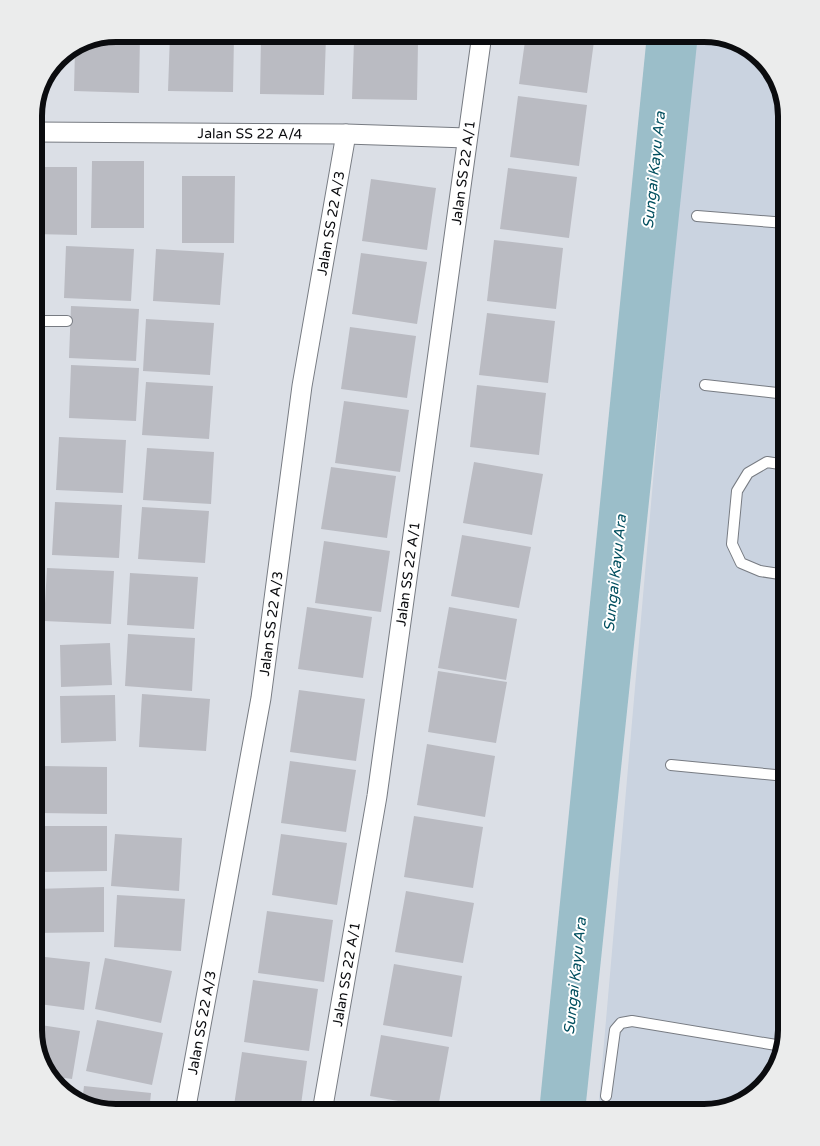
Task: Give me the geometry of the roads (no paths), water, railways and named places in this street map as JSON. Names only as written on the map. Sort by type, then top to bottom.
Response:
[{"type":"street","name":"Jalan SS 22 A/1","points":[[324,1103],[377,796],[481,43]]},
{"type":"street","name":"Jalan SS 22 A/4","points":[[43,132],[346,134],[468,138]]},
{"type":"street","name":"Jalan SS 22 A/3","points":[[187,1103],[261,698],[302,386],[346,134]]},
{"type":"lane","points":[[697,216],[778,222]]},
{"type":"lane","points":[[43,321],[67,321]]},
{"type":"lane","points":[[705,386],[778,393]]},
{"type":"lane","points":[[778,464],[767,462],[748,473],[737,491],[732,544],[741,564],[760,571],[778,574]]},
{"type":"lane","points":[[671,765],[778,775]]},
{"type":"lane","points":[[606,1096],[615,1030],[621,1023],[632,1021],[776,1045]]},
{"type":"water","name":"Sungai Kayu Ara","points":[[646,43],[697,43],[586,1104],[540,1104]]}]
